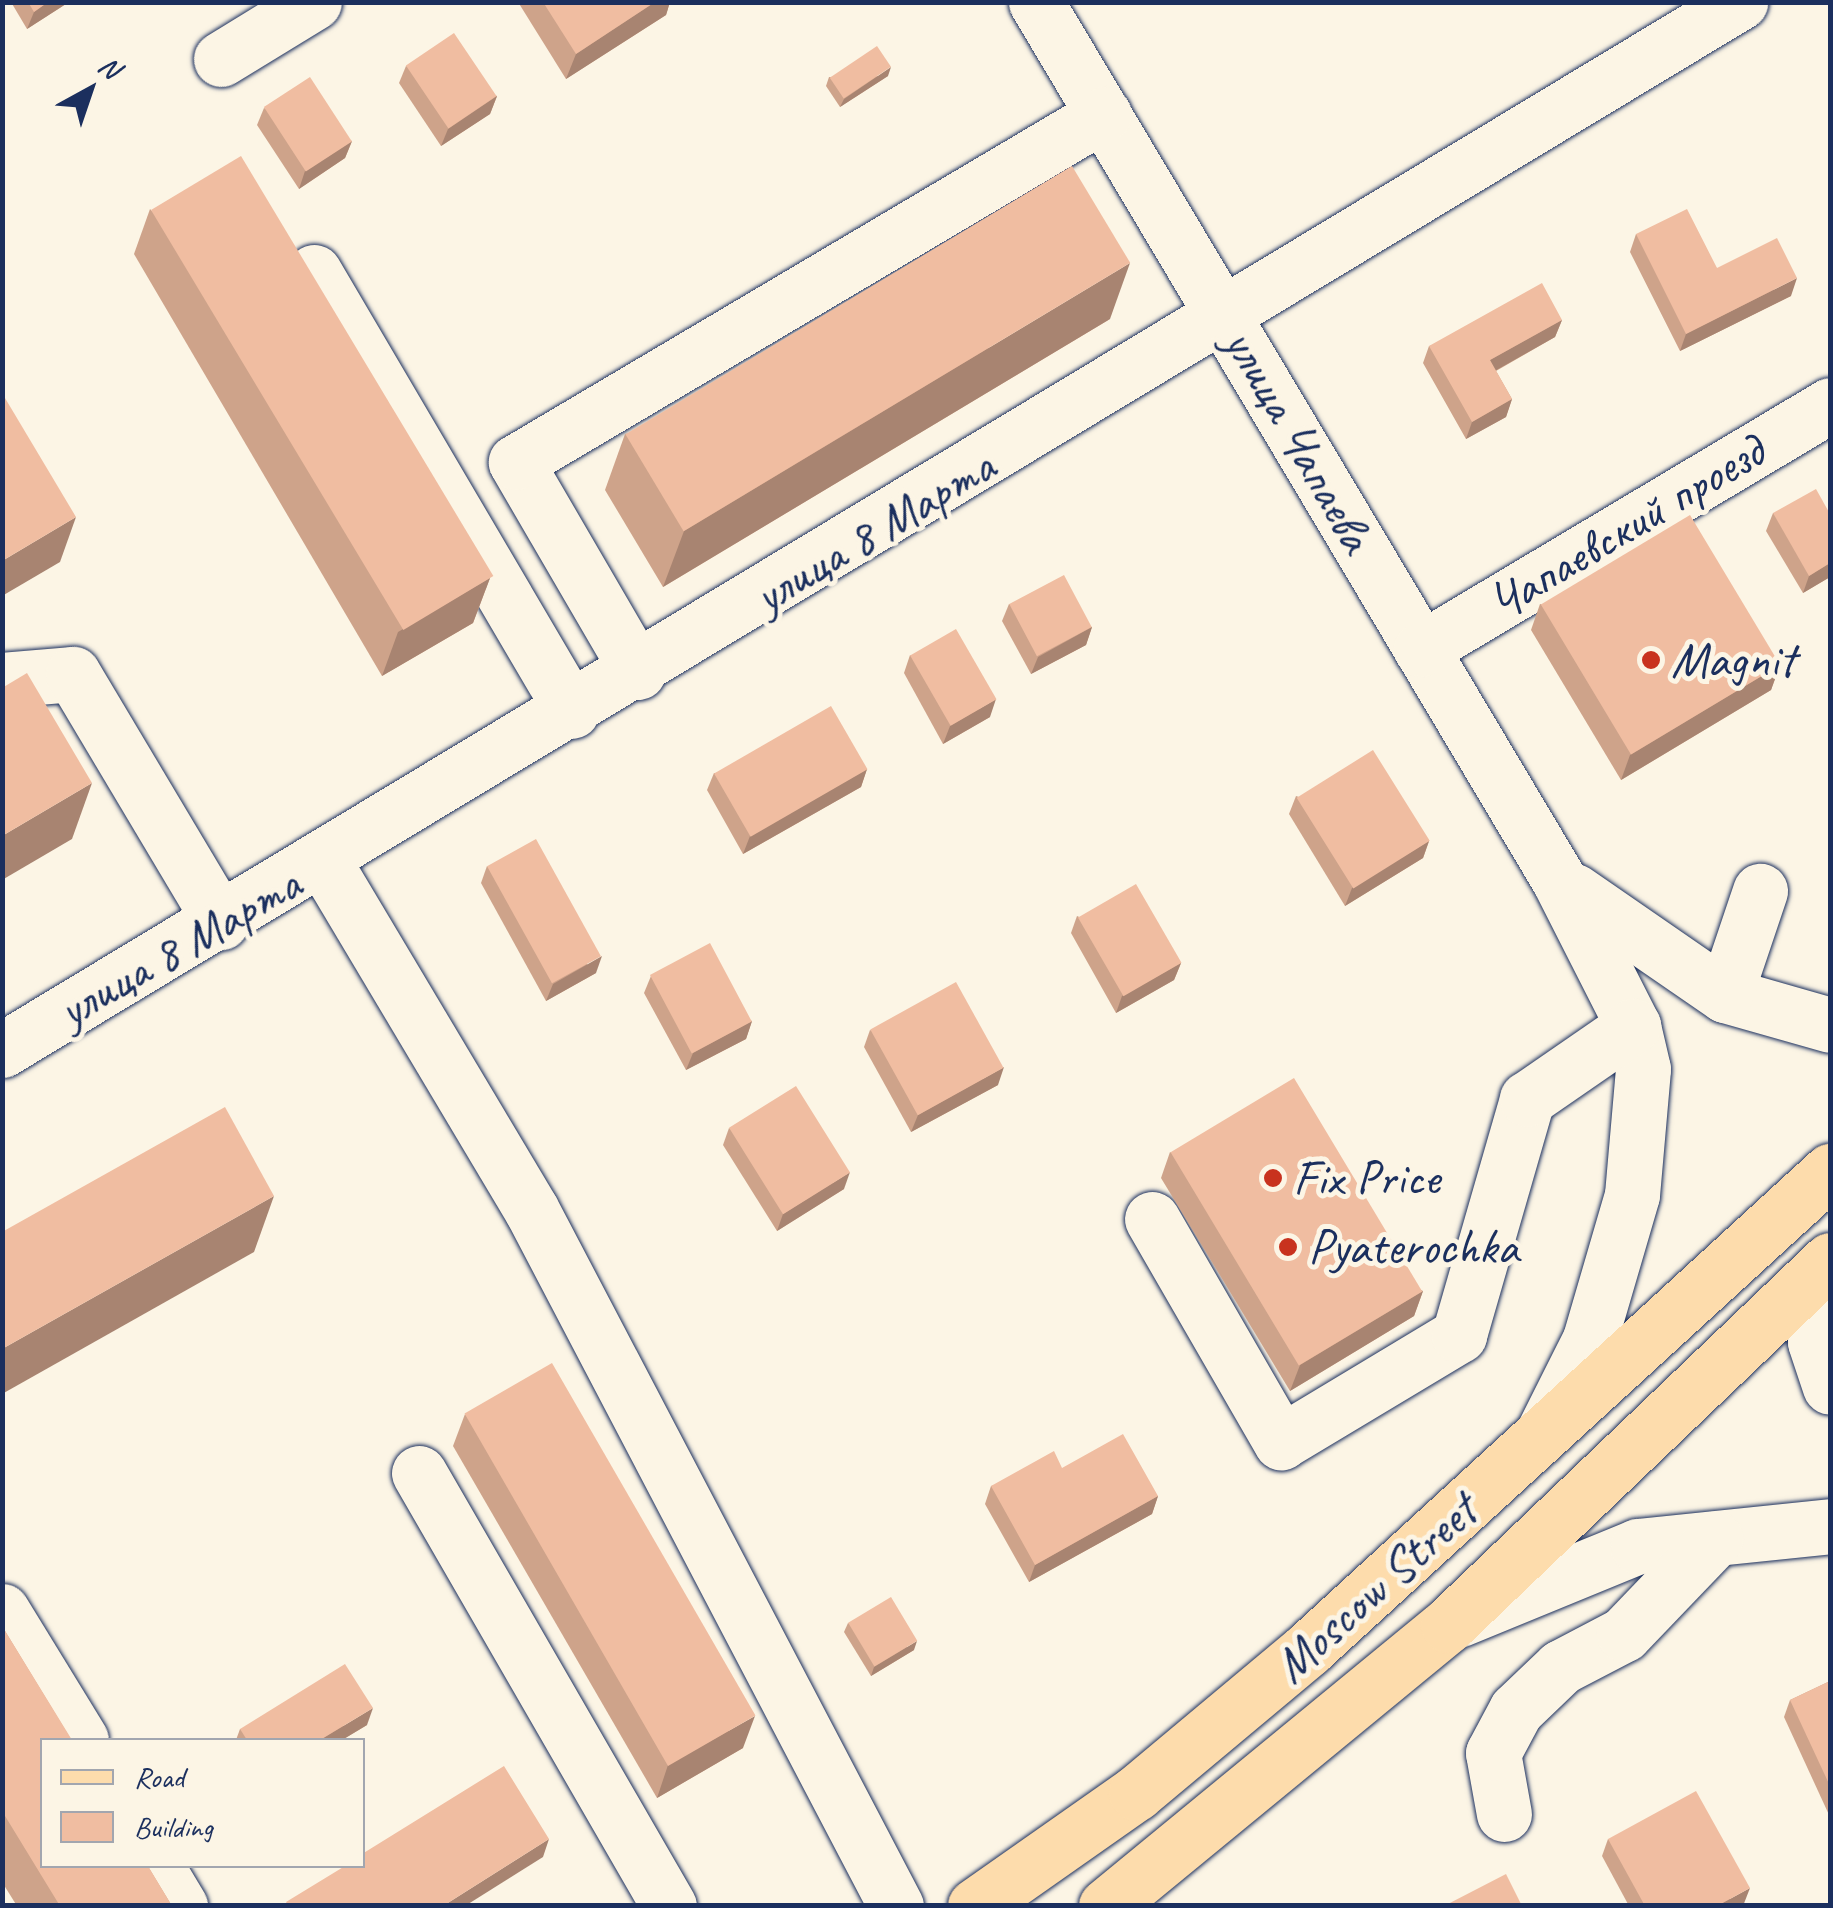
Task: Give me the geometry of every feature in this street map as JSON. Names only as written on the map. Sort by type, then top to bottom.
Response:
[{"type":"main road","name":"Moscow Street","points":[[975,1906],[1136,1793],[1541,1437],[1830,1171]]},
{"type":"main road","name":"Moscow Street","points":[[1106,1906],[1448,1625],[1830,1260]]},
{"type":"street","points":[[221,59],[314,2]]},
{"type":"street","name":"улица Чапаева","points":[[1036,2],[1228,318],[1559,880],[1632,1026],[1644,1069],[1632,1195],[1590,1338],[1541,1437]]},
{"type":"street","name":"улица 8 Марта","points":[[2,1050],[324,862],[1228,318],[1740,2]]},
{"type":"street","points":[[638,672],[516,462],[1104,114]]},
{"type":"street","points":[[314,272],[572,711]]},
{"type":"street","name":"Чапаевский проезд","points":[[1421,649],[1830,404]]},
{"type":"street","points":[[2,680],[73,674],[220,922]]},
{"type":"street","points":[[324,862],[531,1209],[896,1906]]},
{"type":"street","points":[[1559,880],[1725,995],[1830,1025]]},
{"type":"street","points":[[1725,995],[1760,891]]},
{"type":"street","points":[[1152,1220],[1281,1442],[1459,1335],[1527,1099],[1632,1026]]},
{"type":"street","points":[[1830,1295],[1815,1342],[1830,1387]]},
{"type":"street","points":[[419,1473],[669,1906]]},
{"type":"street","points":[[1448,1625],[1600,1557],[1830,1526]]},
{"type":"street","points":[[1504,1814],[1494,1753],[1516,1710],[1562,1667],[1624,1634],[1716,1539]]},
{"type":"street","points":[[2,1610],[79,1738]]},
{"type":"street","points":[[157,1868],[180,1906]]},
{"type":"building","points":[[28,2],[48,2],[34,12]]},
{"type":"building","points":[[543,2],[655,2],[576,54]]},
{"type":"building","points":[[454,33],[496,96],[448,128],[406,65]]},
{"type":"building","points":[[877,46],[891,67],[844,99],[830,78]]},
{"type":"building","points":[[310,77],[352,142],[306,172],[264,107]]},
{"type":"building","points":[[241,156],[493,576],[403,630],[151,210]]},
{"type":"building","points":[[1072,166],[1130,263],[684,531],[625,434]]},
{"type":"building","points":[[1687,209],[1717,268],[1777,238],[1797,278],[1686,334],[1636,234]]},
{"type":"building","points":[[1542,283],[1562,320],[1490,360],[1512,399],[1472,422],[1429,346]]},
{"type":"building","points":[[2,393],[76,517],[2,561]]},
{"type":"building","points":[[1816,489],[1830,514],[1830,563],[1809,576],[1773,513]]},
{"type":"building","name":"Magnit","points":[[1690,515],[1780,665],[1631,755],[1541,605]]},
{"type":"building","points":[[1064,575],[1092,627],[1037,656],[1009,604]]},
{"type":"building","points":[[956,629],[996,699],[951,726],[910,656]]},
{"type":"building","points":[[27,673],[92,783],[2,836],[2,688]]},
{"type":"building","points":[[831,706],[868,769],[751,837],[714,774]]},
{"type":"building","points":[[1373,750],[1430,841],[1353,888],[1297,798]]},
{"type":"building","points":[[536,839],[601,956],[552,983],[487,866]]},
{"type":"building","points":[[1136,884],[1182,963],[1123,996],[1078,918]]},
{"type":"building","points":[[710,943],[752,1022],[692,1054],[650,975]]},
{"type":"building","points":[[956,982],[1004,1068],[918,1115],[870,1030]]},
{"type":"building","name":"Pyaterochka","points":[[1294,1078],[1422,1291],[1299,1366],[1171,1152]]},
{"type":"building","points":[[796,1086],[850,1173],[783,1214],[729,1128]]},
{"type":"building","points":[[225,1107],[274,1196],[2,1349],[2,1232]]},
{"type":"building","points":[[552,1363],[756,1715],[668,1766],[465,1414]]},
{"type":"building","points":[[1123,1434],[1158,1496],[1035,1565],[991,1486],[1054,1451],[1062,1468]]},
{"type":"building","points":[[891,1597],[917,1641],[874,1666],[848,1623]]},
{"type":"building","points":[[2,1626],[71,1738],[40,1738],[40,1868],[149,1868],[172,1906],[60,1906],[2,1811]]},
{"type":"building","points":[[345,1664],[373,1708],[323,1738],[246,1738],[240,1729]]},
{"type":"building","points":[[1830,1681],[1830,1786],[1790,1700]]},
{"type":"building","points":[[504,1766],[549,1839],[443,1906],[288,1906],[286,1902],[342,1868],[365,1868],[365,1852]]},
{"type":"building","points":[[1696,1791],[1750,1888],[1717,1906],[1645,1906],[1608,1839]]},
{"type":"building","points":[[1506,1874],[1522,1906],[1444,1906]]},
{"type":"place","name":"Magnit","points":[[1651,660]]},
{"type":"place","name":"Fix Price","points":[[1273,1178]]},
{"type":"place","name":"Pyaterochka","points":[[1288,1247]]}]
